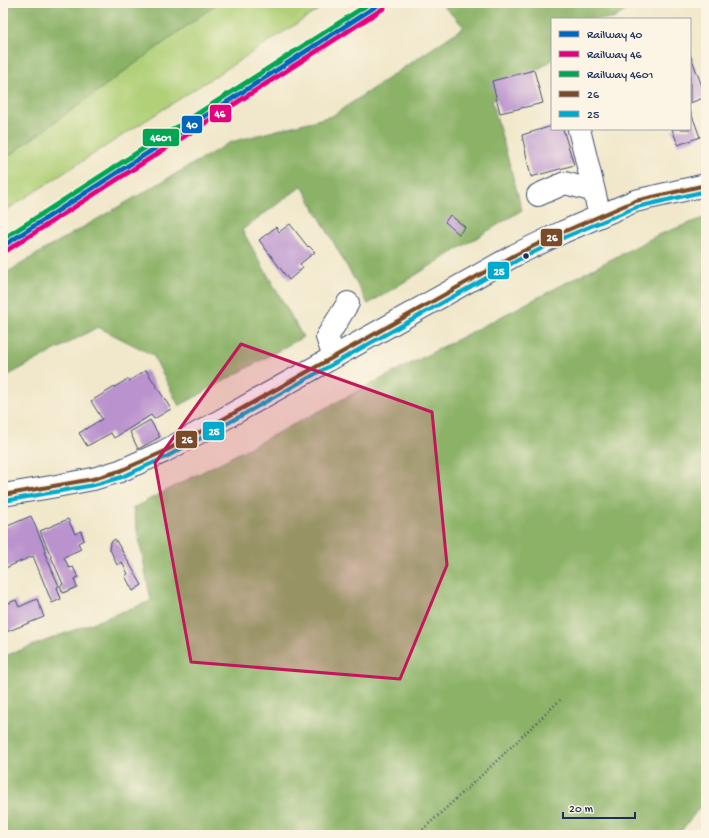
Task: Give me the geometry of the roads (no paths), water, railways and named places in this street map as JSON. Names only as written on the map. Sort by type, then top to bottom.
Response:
[{"type":"street","points":[[579,130],[600,216]]},
{"type":"street","points":[[538,195],[565,183],[594,191]]},
{"type":"street","points":[[3,495],[93,479],[120,471],[176,444],[515,255],[563,232],[635,201],[706,185]]},
{"type":"street","points":[[334,357],[327,337],[348,303]]},
{"type":"rail line","name":"4601","points":[[3,239],[370,3]]},
{"type":"rail line","name":"40","points":[[3,246],[381,3]]},
{"type":"rail line","name":"46","points":[[6,251],[384,8]]}]
